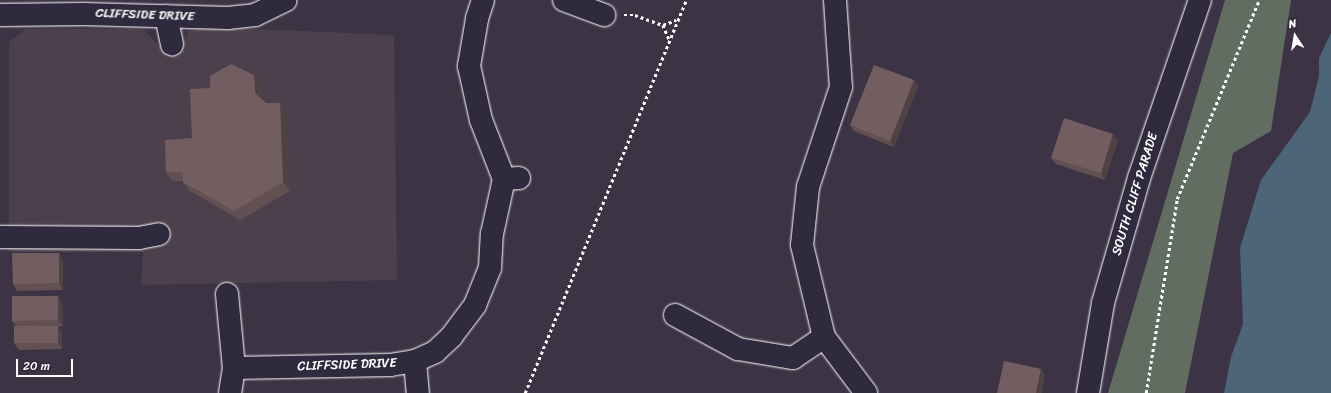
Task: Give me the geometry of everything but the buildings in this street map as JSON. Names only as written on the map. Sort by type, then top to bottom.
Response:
[{"type":"street","name":"CLIFFSIDE DRIVE","points":[[0,15],[228,18],[254,15],[286,0]]},
{"type":"street","name":"CLIFFSIDE DRIVE","points":[[234,368],[390,365],[415,361],[435,352],[451,337],[475,305],[490,268],[492,234],[511,179],[481,120],[469,66],[476,18],[483,0]]},
{"type":"street","points":[[835,0],[841,87],[808,187],[802,245],[824,337],[866,393]]},
{"type":"street","name":"SOUTH CLIFF PARADE","points":[[1088,393],[1103,303],[1138,178],[1200,0]]},
{"type":"street","points":[[572,1],[604,15]]},
{"type":"street","points":[[166,16],[172,44]]},
{"type":"street","points":[[0,237],[139,238],[159,234]]},
{"type":"street","points":[[227,294],[234,368],[230,393]]},
{"type":"street","points":[[675,315],[738,349],[793,358],[824,337]]},
{"type":"street","points":[[415,361],[418,393]]},
{"type":"path","points":[[525,393],[686,0]]},
{"type":"path","points":[[1146,393],[1177,199],[1259,0]]},
{"type":"path","points":[[604,15],[635,15],[663,25],[677,20]]},
{"type":"path","points":[[663,25],[669,39]]},
{"type":"shaded area","points":[[210,27],[394,35],[397,280],[141,285],[143,252],[9,252],[9,42],[26,29],[143,29],[159,46],[185,41],[189,30]]},
{"type":"green space","points":[[1225,0],[1291,0],[1271,131],[1233,153],[1185,393],[1108,393]]},
{"type":"water","points":[[1331,33],[1331,393],[1224,393],[1231,357],[1243,324],[1240,248],[1261,180],[1310,112],[1319,76],[1319,58]]}]
